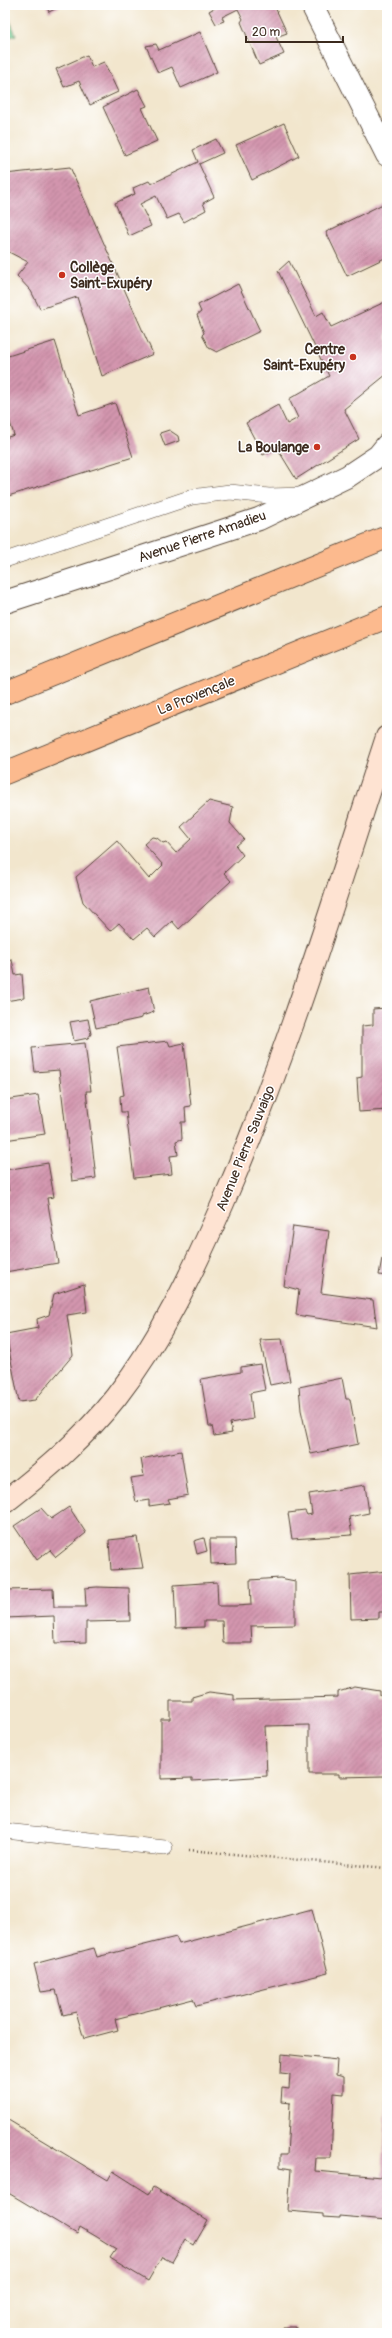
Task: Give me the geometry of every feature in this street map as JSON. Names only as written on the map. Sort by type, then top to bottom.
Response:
[{"type":"highway","points":[[5,693],[387,537]]},
{"type":"highway","name":"La Provençale","points":[[5,773],[387,617]]},
{"type":"main road","name":"Avenue Pierre Sauvaigo","points":[[5,1502],[54,1463],[87,1432],[116,1397],[154,1343],[194,1269],[256,1124],[292,1024],[387,737]]},
{"type":"street","points":[[312,5],[387,155]]},
{"type":"street","name":"Avenue Pierre Amadieu","points":[[5,602],[259,519],[348,476],[378,456],[387,445]]},
{"type":"lane","points":[[5,560],[192,497],[230,492],[269,496],[308,495]]},
{"type":"lane","points":[[5,1831],[165,1848]]},
{"type":"path","points":[[165,1848],[387,1868]]},
{"type":"green space","points":[[5,9],[16,35],[5,39]]},
{"type":"building","points":[[46,5],[63,5],[49,12]]},
{"type":"building","points":[[220,5],[274,5],[287,33],[276,37],[284,54],[259,65],[241,22],[243,19],[238,9],[222,17],[224,21],[216,24],[209,11]]},
{"type":"building","points":[[200,32],[217,72],[181,88],[172,67],[158,73],[146,46],[156,44],[159,50]]},
{"type":"building","points":[[87,55],[92,67],[104,62],[118,92],[90,105],[79,81],[64,87],[56,69]]},
{"type":"building","points":[[138,89],[147,106],[142,108],[157,141],[125,155],[103,107]]},
{"type":"building","points":[[284,123],[299,156],[252,180],[236,145]]},
{"type":"building","points":[[216,139],[223,153],[199,164],[214,197],[203,203],[206,210],[184,222],[179,214],[167,219],[156,196],[140,204],[151,226],[129,236],[115,203],[135,194],[133,188],[149,181],[151,184],[198,162],[193,150]]},
{"type":"building","points":[[70,167],[153,354],[102,376],[77,297],[40,309],[31,291],[17,276],[28,262],[5,250],[5,174]]},
{"type":"building","points":[[387,202],[387,235],[385,236],[387,241],[387,257],[347,276],[326,232]]},
{"type":"building","points":[[289,261],[316,316],[323,312],[331,327],[387,301],[387,374],[344,409],[359,439],[296,479],[277,448],[263,455],[246,423],[278,405],[287,424],[298,418],[289,399],[329,376],[278,271]]},
{"type":"building","points":[[238,284],[260,331],[217,352],[209,348],[202,335],[204,333],[197,315],[201,312],[198,305]]},
{"type":"building","points":[[55,341],[79,415],[115,403],[133,457],[5,497],[5,438],[14,435],[5,407],[5,357]]},
{"type":"building","points":[[169,430],[178,436],[179,441],[165,446],[160,433]]},
{"type":"building","points":[[209,801],[233,807],[230,823],[244,839],[236,846],[243,855],[224,873],[231,881],[179,929],[172,921],[155,937],[147,928],[134,939],[119,923],[110,931],[83,902],[76,877],[117,841],[149,879],[163,865],[144,844],[152,837],[157,838],[163,843],[166,842],[176,853],[191,839],[181,827]]},
{"type":"building","points":[[12,960],[15,975],[22,974],[24,998],[5,1001],[5,961]]},
{"type":"building","points":[[149,987],[154,1012],[142,1016],[142,1018],[96,1028],[90,1001]]},
{"type":"building","points":[[387,1008],[387,1110],[359,1112],[357,1078],[362,1077],[362,1026],[373,1025],[373,1009]]},
{"type":"building","points":[[88,1019],[91,1034],[88,1038],[74,1041],[70,1022]]},
{"type":"building","points":[[168,1041],[170,1046],[184,1043],[191,1106],[185,1107],[186,1122],[181,1122],[182,1139],[176,1141],[178,1155],[170,1156],[172,1174],[134,1178],[126,1112],[121,1112],[120,1096],[124,1095],[117,1047]]},
{"type":"building","points":[[85,1043],[91,1091],[86,1091],[96,1178],[72,1181],[59,1070],[35,1072],[32,1048]]},
{"type":"building","points":[[38,1095],[45,1134],[5,1140],[5,1100]]},
{"type":"building","points":[[48,1163],[54,1197],[47,1198],[58,1263],[5,1272],[5,1193],[9,1192],[5,1170]]},
{"type":"building","points":[[293,1226],[329,1231],[321,1293],[373,1300],[377,1327],[296,1315],[299,1290],[284,1286]]},
{"type":"building","points":[[382,1258],[387,1259],[387,1276],[379,1275]]},
{"type":"building","points":[[84,1284],[87,1312],[67,1315],[73,1355],[35,1400],[19,1402],[6,1334],[38,1328],[37,1319],[49,1315],[54,1294]]},
{"type":"building","points":[[282,1339],[290,1381],[270,1385],[260,1340]]},
{"type":"building","points":[[260,1364],[265,1390],[250,1393],[253,1419],[230,1423],[232,1433],[214,1436],[212,1426],[209,1426],[201,1379],[241,1372],[241,1367]]},
{"type":"building","points":[[342,1378],[346,1399],[350,1399],[358,1444],[311,1454],[301,1410],[299,1387]]},
{"type":"building","points":[[181,1451],[188,1495],[168,1499],[170,1503],[149,1506],[149,1500],[136,1502],[131,1478],[144,1476],[141,1459]]},
{"type":"building","points":[[365,1485],[369,1513],[349,1517],[352,1535],[292,1539],[288,1513],[305,1511],[307,1515],[312,1514],[309,1494]]},
{"type":"building","points":[[69,1507],[86,1533],[56,1557],[50,1550],[37,1560],[14,1526],[41,1508],[51,1519]]},
{"type":"building","points":[[137,1537],[143,1568],[111,1570],[109,1540]]},
{"type":"building","points":[[204,1538],[207,1551],[197,1554],[194,1541]]},
{"type":"building","points":[[210,1539],[235,1539],[236,1563],[211,1564]]},
{"type":"building","points":[[387,1571],[387,1612],[379,1612],[379,1618],[351,1619],[350,1575]]},
{"type":"building","points":[[280,1578],[295,1581],[295,1625],[251,1626],[252,1643],[223,1643],[222,1621],[204,1621],[204,1627],[176,1628],[174,1585],[217,1582],[218,1606],[236,1606],[251,1605],[250,1580]]},
{"type":"building","points":[[85,1588],[129,1588],[130,1621],[86,1622],[86,1642],[55,1643],[54,1616],[5,1618],[5,1590],[53,1589],[54,1607],[86,1607]]},
{"type":"building","points":[[355,1687],[380,1691],[380,1696],[387,1696],[387,1773],[384,1773],[384,1776],[339,1777],[339,1774],[309,1774],[309,1725],[265,1726],[267,1776],[192,1781],[192,1778],[161,1779],[161,1719],[170,1719],[170,1701],[192,1701],[192,1697],[209,1692],[234,1695],[234,1700],[338,1697],[338,1692]]},
{"type":"building","points":[[312,1909],[328,1973],[196,2006],[193,1999],[115,2019],[118,2030],[84,2039],[76,2012],[63,2015],[56,1990],[41,1992],[34,1964],[94,1948],[97,1957],[176,1937],[179,1944]]},
{"type":"building","points":[[282,2054],[337,2060],[336,2075],[344,2077],[344,2094],[334,2093],[331,2158],[316,2158],[315,2171],[382,2177],[387,2093],[387,2220],[339,2216],[339,2218],[323,2217],[323,2214],[288,2211],[291,2169],[280,2167],[280,2155],[287,2155],[290,2103],[281,2102],[282,2088],[289,2089],[290,2074],[281,2073]]},
{"type":"building","points":[[5,2118],[108,2180],[113,2171],[149,2194],[153,2187],[208,2221],[194,2245],[185,2239],[172,2262],[162,2257],[148,2281],[110,2258],[116,2249],[97,2237],[80,2227],[77,2234],[5,2191]]},
{"type":"building","points":[[284,2327],[296,2327],[295,2333],[284,2333]]},
{"type":"place","name":"Collège Saint-Exupéry","points":[[62,275]]},
{"type":"place","name":"Centre Saint-Exupéry","points":[[353,357]]},
{"type":"place","name":"La Boulange","points":[[317,447]]}]
